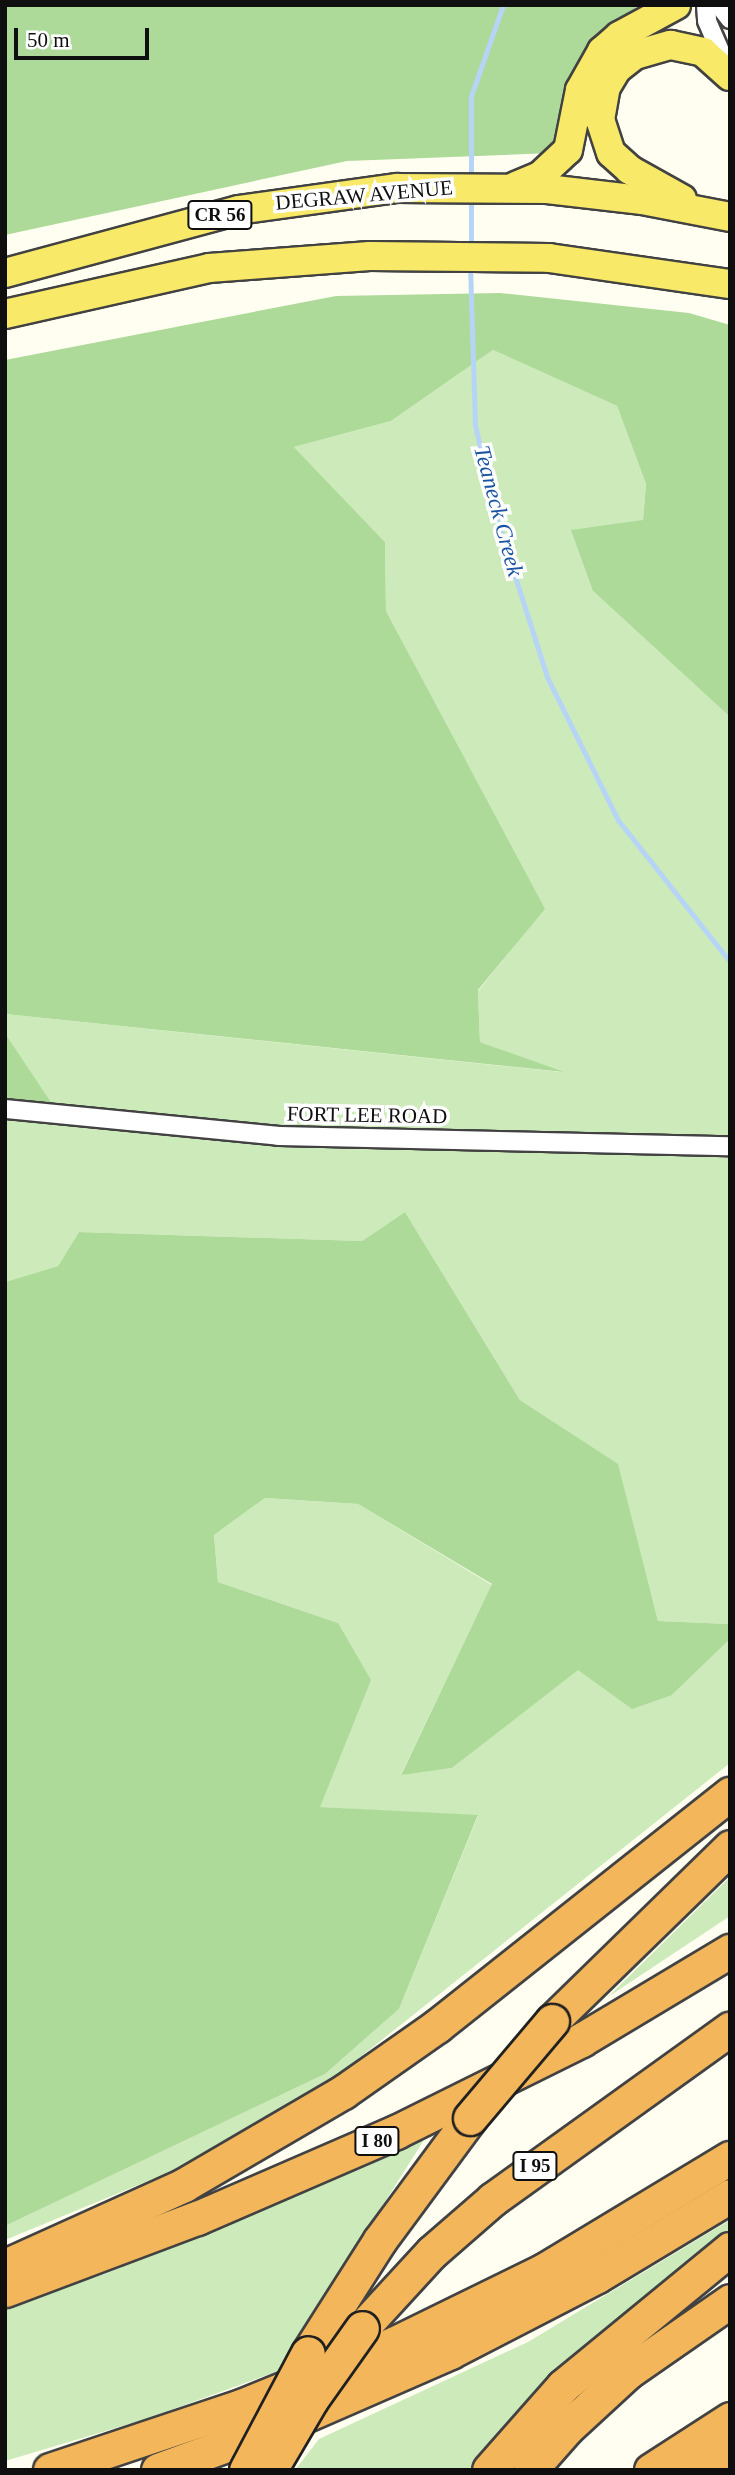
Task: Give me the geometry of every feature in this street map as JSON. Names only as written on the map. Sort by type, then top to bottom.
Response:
[{"type":"highway","points":[[5,2266],[184,2185],[343,2092],[437,2026],[730,1794]]},
{"type":"highway","points":[[246,2470],[308,2353],[380,2240],[470,2118],[552,2021],[730,1847]]},
{"type":"highway","name":"I 80","points":[[5,2290],[197,2218],[396,2132],[581,2040],[730,1951]]},
{"type":"highway","name":"I 95","points":[[270,2470],[311,2400],[362,2328],[432,2252],[493,2199],[730,2029]]},
{"type":"highway","points":[[50,2470],[241,2406],[395,2343],[544,2270],[730,2158]]},
{"type":"highway","points":[[158,2470],[297,2419],[450,2352],[597,2276],[730,2196]]},
{"type":"highway","points":[[489,2470],[563,2386],[730,2249]]},
{"type":"highway","points":[[530,2470],[567,2428],[628,2372],[730,2301]]},
{"type":"highway","points":[[651,2470],[730,2419]]},
{"type":"highway","points":[[700,2470],[730,2452]]},
{"type":"main road","points":[[502,186],[540,176],[568,150],[580,90],[602,51],[619,36],[676,5]]},
{"type":"main road","points":[[718,215],[616,159],[601,128],[602,98],[625,61],[659,46],[682,46],[703,52],[730,75]]},
{"type":"main road","name":"DEGRAW AVENUE","points":[[5,273],[238,210],[334,194],[440,186],[502,186],[611,195],[718,215]]},
{"type":"main road","points":[[5,314],[209,268],[440,254],[491,254],[615,264],[730,284]]},
{"type":"street","points":[[706,5],[707,21],[730,75]]},
{"type":"street","points":[[719,5],[730,19]]},
{"type":"street","name":"FORT LEE ROAD","points":[[5,1109],[240,1134],[730,1146]]},
{"type":"green space","points":[[5,5],[639,5],[595,42],[568,94],[552,153],[347,161],[5,235]]},
{"type":"green space","points":[[500,293],[689,313],[730,325],[730,717],[593,591],[571,530],[643,520],[646,484],[617,406],[493,350],[391,421],[294,447],[385,542],[386,611],[545,909],[478,990],[480,1042],[564,1072],[5,1014],[5,360],[336,296]]},
{"type":"green space","points":[[493,350],[617,406],[646,484],[643,520],[593,591],[730,717],[730,1624],[658,1621],[617,1464],[520,1400],[405,1212],[362,1241],[79,1232],[58,1266],[5,1282],[5,1104],[57,1111],[5,1033],[5,1014],[561,1072],[480,1042],[478,991],[544,909],[386,611],[385,542],[294,447],[391,421]]},
{"type":"green space","points":[[5,1033],[57,1111],[5,1104]]},
{"type":"green space","points":[[405,1212],[520,1400],[618,1464],[658,1621],[730,1624],[730,1639],[672,1695],[632,1709],[578,1670],[452,1768],[401,1775],[492,1584],[358,1504],[265,1498],[214,1535],[218,1582],[338,1623],[371,1680],[320,1807],[478,1815],[399,2009],[325,2074],[5,2226],[5,1282],[58,1266],[79,1232],[362,1241]]},
{"type":"green space","points":[[265,1498],[358,1504],[492,1585],[401,1774],[452,1768],[578,1669],[672,1695],[730,1639],[730,1763],[266,2132],[5,2240],[5,2226],[325,2074],[399,2009],[478,1816],[319,1807],[338,1623],[218,1582],[214,1535]]},
{"type":"green space","points":[[730,1877],[730,1916],[608,1997]]},
{"type":"green space","points":[[424,2140],[278,2371],[146,2419],[5,2461],[5,2306],[105,2274]]},
{"type":"green space","points":[[730,2220],[730,2236],[475,2470],[295,2470],[319,2439],[528,2342]]},
{"type":"waterway","name":"Teaneck Creek","points":[[471,179],[471,96],[503,5]]},
{"type":"waterway","name":"Teaneck Creek","points":[[471,195],[471,249]]},
{"type":"waterway","name":"Teaneck Creek","points":[[470,265],[475,425],[497,520],[547,677],[618,820],[730,962]]}]
